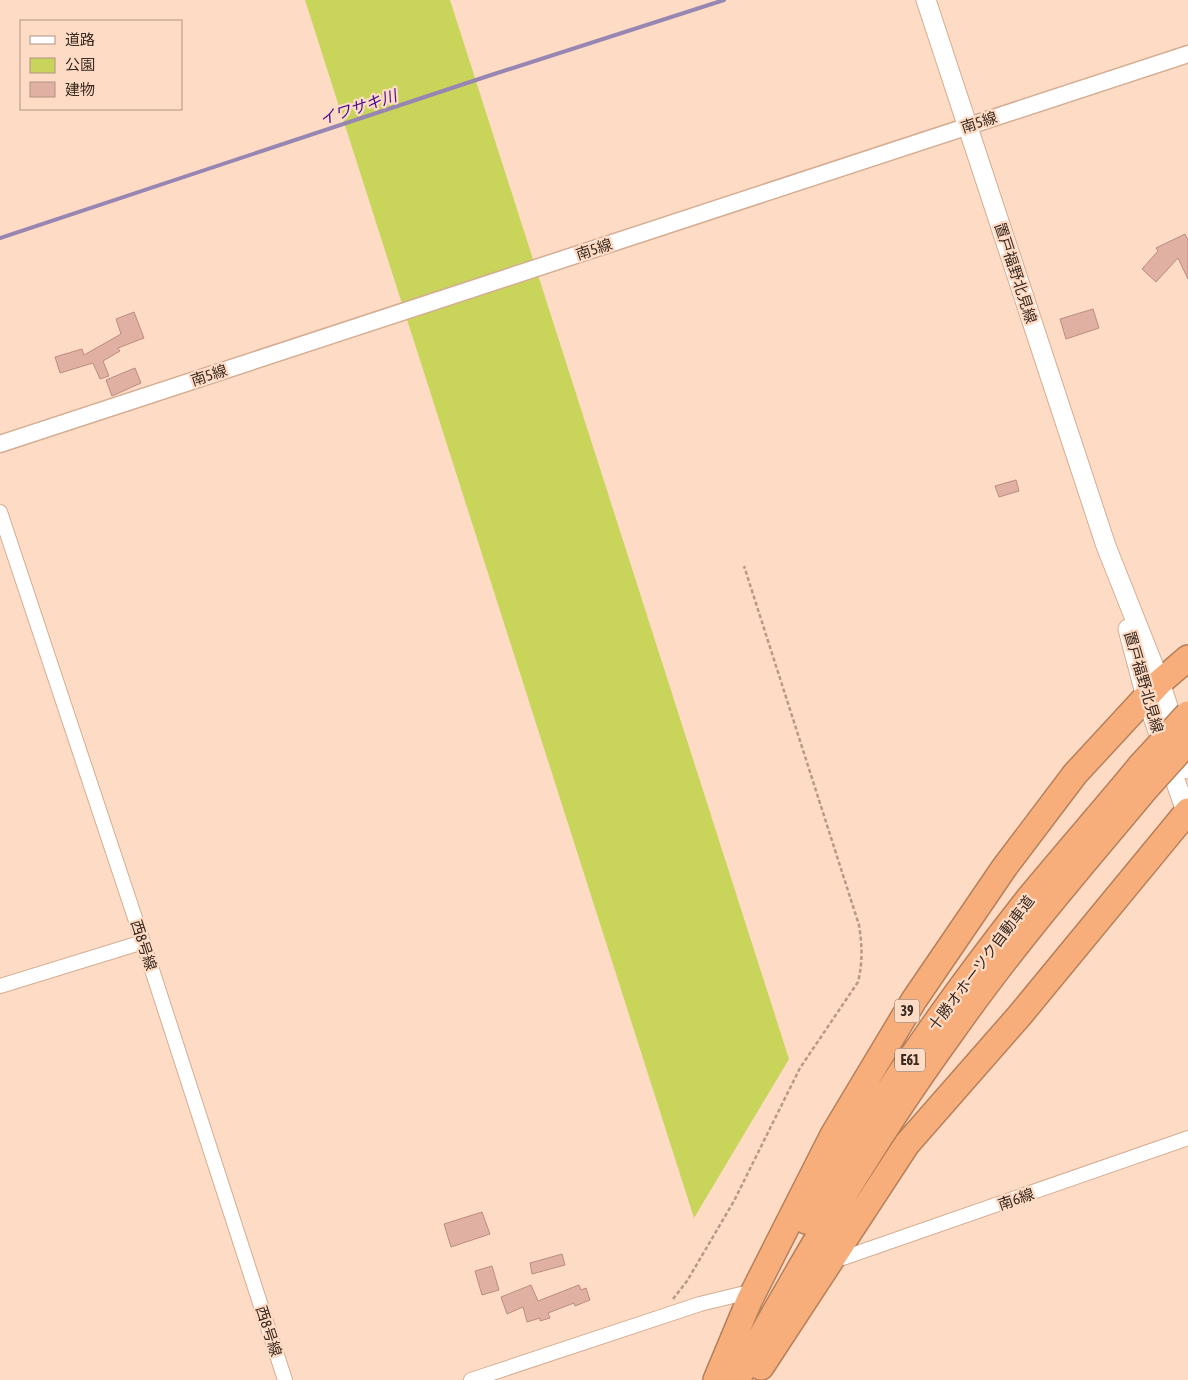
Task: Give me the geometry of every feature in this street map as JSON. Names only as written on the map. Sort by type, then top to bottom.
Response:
[{"type":"highway","points":[[1153,690],[1188,658]]},
{"type":"highway","name":"39","points":[[716,1380],[749,1301],[833,1135],[914,1000],[1004,868],[1075,774],[1153,690]]},
{"type":"highway","name":"E61","points":[[1145,775],[1188,714]]},
{"type":"highway","name":"E61","points":[[1145,775],[1188,742]]},
{"type":"highway","name":"十勝オホーツク自動車道","points":[[716,1380],[762,1296],[851,1147],[936,1021],[1030,898],[1145,775]]},
{"type":"highway","name":"十勝オホーツク自動車道","points":[[737,1380],[867,1157],[951,1033],[1145,775]]},
{"type":"highway","points":[[753,1380],[907,1144],[1020,1015],[1187,814]]},
{"type":"main road","name":"置戸福野北見線","points":[[926,0],[1153,690],[1187,814]]},
{"type":"main road","name":"置戸福野北見線","points":[[1153,690],[1188,769]]},
{"type":"street","name":"南5線","points":[[0,444],[1188,54]]},
{"type":"street","name":"西8号線","points":[[0,512],[143,942],[285,1380]]},
{"type":"street","points":[[0,986],[143,942]]},
{"type":"street","name":"南6線","points":[[843,1258],[1188,1138]]},
{"type":"street","points":[[471,1380],[700,1304],[741,1294]]},
{"type":"path","points":[[658,1318],[687,1281],[734,1201],[800,1068],[858,982],[862,966],[863,951],[859,925],[744,566]]},
{"type":"green space","points":[[305,0],[450,0],[789,1059],[694,1218]]},
{"type":"building","points":[[1185,234],[1188,240],[1188,279],[1178,258],[1156,282],[1142,269],[1158,251],[1156,248]]},
{"type":"building","points":[[1093,309],[1099,328],[1066,339],[1060,319]]},
{"type":"building","points":[[134,312],[144,338],[118,348],[120,351],[103,361],[109,376],[100,379],[93,363],[60,373],[55,357],[82,349],[84,355],[121,334],[116,319]]},
{"type":"building","points":[[135,368],[141,383],[112,396],[106,380]]},
{"type":"building","points":[[1016,480],[1019,491],[999,497],[995,486]]},
{"type":"building","points":[[482,1212],[490,1234],[451,1247],[444,1224]]},
{"type":"building","points":[[562,1254],[565,1265],[532,1274],[530,1263]]},
{"type":"building","points":[[492,1266],[499,1290],[482,1295],[475,1271]]},
{"type":"building","points":[[531,1285],[538,1301],[579,1285],[581,1290],[586,1288],[590,1300],[575,1306],[574,1303],[548,1313],[550,1318],[540,1321],[540,1318],[527,1322],[523,1307],[507,1314],[501,1297]]},
{"type":"waterway","name":"イワサキ川","points":[[0,238],[488,76],[724,0]]}]
